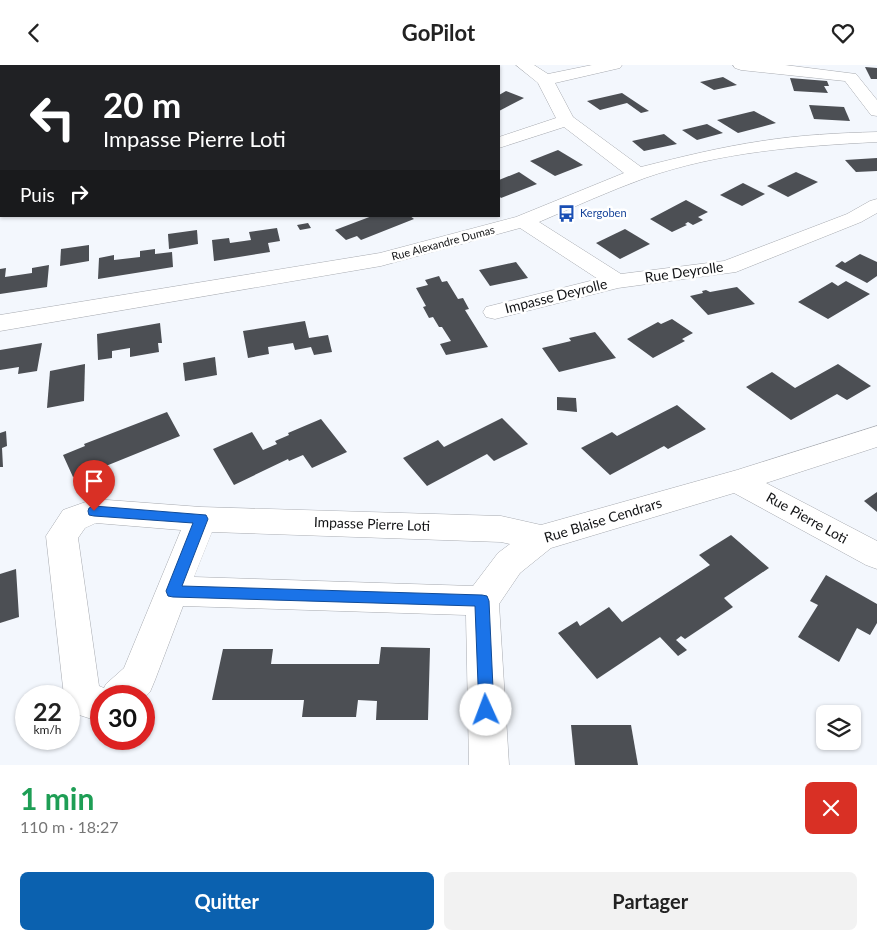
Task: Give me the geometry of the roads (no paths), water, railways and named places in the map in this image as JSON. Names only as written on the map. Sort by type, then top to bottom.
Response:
[{"type":"street","points":[[524,65],[545,80],[566,120],[638,173]]},
{"type":"street","points":[[545,80],[614,65]]},
{"type":"street","points":[[747,65],[850,77],[877,111]]},
{"type":"street","points":[[500,143],[566,120]]},
{"type":"street","name":"Rue Alexandre Dumas","points":[[0,323],[381,259],[523,221],[638,173],[698,157],[762,146],[816,140],[877,137]]},
{"type":"street","name":"Rue Deyrolle","points":[[617,281],[728,267],[854,218],[877,205]]},
{"type":"street","points":[[854,218],[877,225]]},
{"type":"street","points":[[523,221],[617,281]]},
{"type":"street","name":"Impasse Deyrolle","points":[[495,312],[617,281]]},
{"type":"street","name":"Rue Blaise Cendrars","points":[[482,601],[509,563],[541,537],[737,481],[877,436]]},
{"type":"street","name":"Rue Pierre Loti","points":[[737,481],[877,556]]},
{"type":"street","name":"Impasse Pierre Loti","points":[[90,702],[83,700],[62,536],[74,519],[94,511],[201,519],[501,529],[541,537]]},
{"type":"street","points":[[131,685],[137,680],[201,519]]},
{"type":"street","points":[[173,591],[482,601],[489,765]]},
{"type":"place","name":"Kergoben","points":[[566,213]]}]
